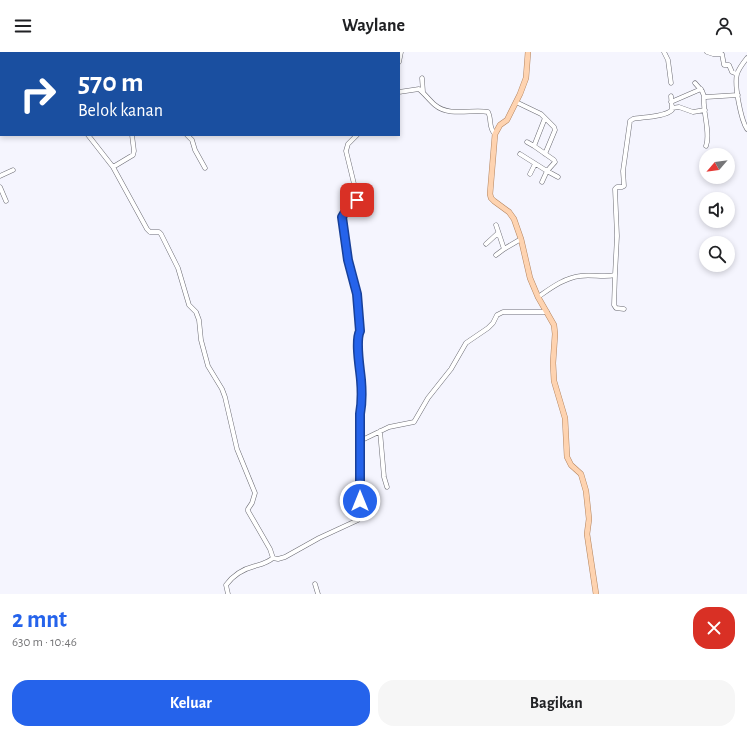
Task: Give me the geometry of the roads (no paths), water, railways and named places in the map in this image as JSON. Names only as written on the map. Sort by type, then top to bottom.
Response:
[{"type":"main road","points":[[528,52],[526,78],[507,120],[500,126],[495,134],[490,194],[494,201],[512,215],[521,239],[530,278],[538,297],[552,319],[555,329],[554,381],[565,418],[567,457],[569,462],[581,474],[586,491],[590,519],[587,534],[596,594]]},
{"type":"street","points":[[664,52],[668,60],[671,83]]},
{"type":"street","points":[[707,52],[722,54],[724,65],[730,66],[732,72],[737,74]]},
{"type":"street","points":[[747,58],[737,74],[736,84],[741,113],[747,129]]},
{"type":"street","points":[[422,78],[423,92]]},
{"type":"street","points":[[695,82],[704,96],[708,140],[706,146]]},
{"type":"street","points":[[400,92],[419,89],[435,105],[450,111],[480,110],[488,112],[490,115],[489,121],[491,131],[495,134]]},
{"type":"street","points":[[671,102],[700,89]]},
{"type":"street","points":[[704,96],[714,98],[738,95]]},
{"type":"street","points":[[672,96],[672,108]]},
{"type":"street","points":[[516,102],[541,114],[554,127],[555,130],[545,154]]},
{"type":"street","points":[[624,309],[616,308],[614,305],[617,236],[615,189],[616,187],[624,186],[623,171],[630,121],[633,119],[665,114],[670,112],[672,108],[680,107],[693,112],[705,110]]},
{"type":"street","points":[[534,146],[545,118]]},
{"type":"street","points":[[89,136],[113,167],[150,232],[160,232],[178,268],[189,305],[196,312],[199,320],[201,340],[208,366],[222,389],[225,397],[238,449],[255,493],[248,511],[270,550],[272,558]]},
{"type":"street","points":[[113,167],[133,154],[132,136]]},
{"type":"street","points":[[188,136],[192,140],[195,150],[205,168]]},
{"type":"street","points":[[228,594],[226,584],[232,576],[244,569],[265,563],[272,558],[278,559],[285,557],[319,538],[358,520],[360,515],[361,381],[358,357],[358,335],[360,331],[357,294],[348,260],[342,217],[345,212],[356,212],[357,210],[356,192],[346,151],[348,144],[356,136]]},
{"type":"street","points":[[527,142],[555,161],[542,182]]},
{"type":"street","points":[[520,154],[558,177]]},
{"type":"street","points":[[530,174],[535,164]]},
{"type":"street","points":[[0,170],[1,175],[12,170]]},
{"type":"street","points":[[0,187],[6,201]]},
{"type":"street","points":[[496,226],[504,249]]},
{"type":"street","points":[[486,244],[498,233]]},
{"type":"street","points":[[496,254],[521,239]]},
{"type":"street","points":[[538,297],[566,280],[581,276],[609,277],[615,275]]},
{"type":"street","points":[[360,441],[389,427],[414,422],[428,398],[451,369],[464,346],[469,340],[488,328],[500,313],[547,312]]},
{"type":"street","points":[[380,431],[384,477],[387,487]]},
{"type":"street","points":[[314,584],[318,594]]}]
